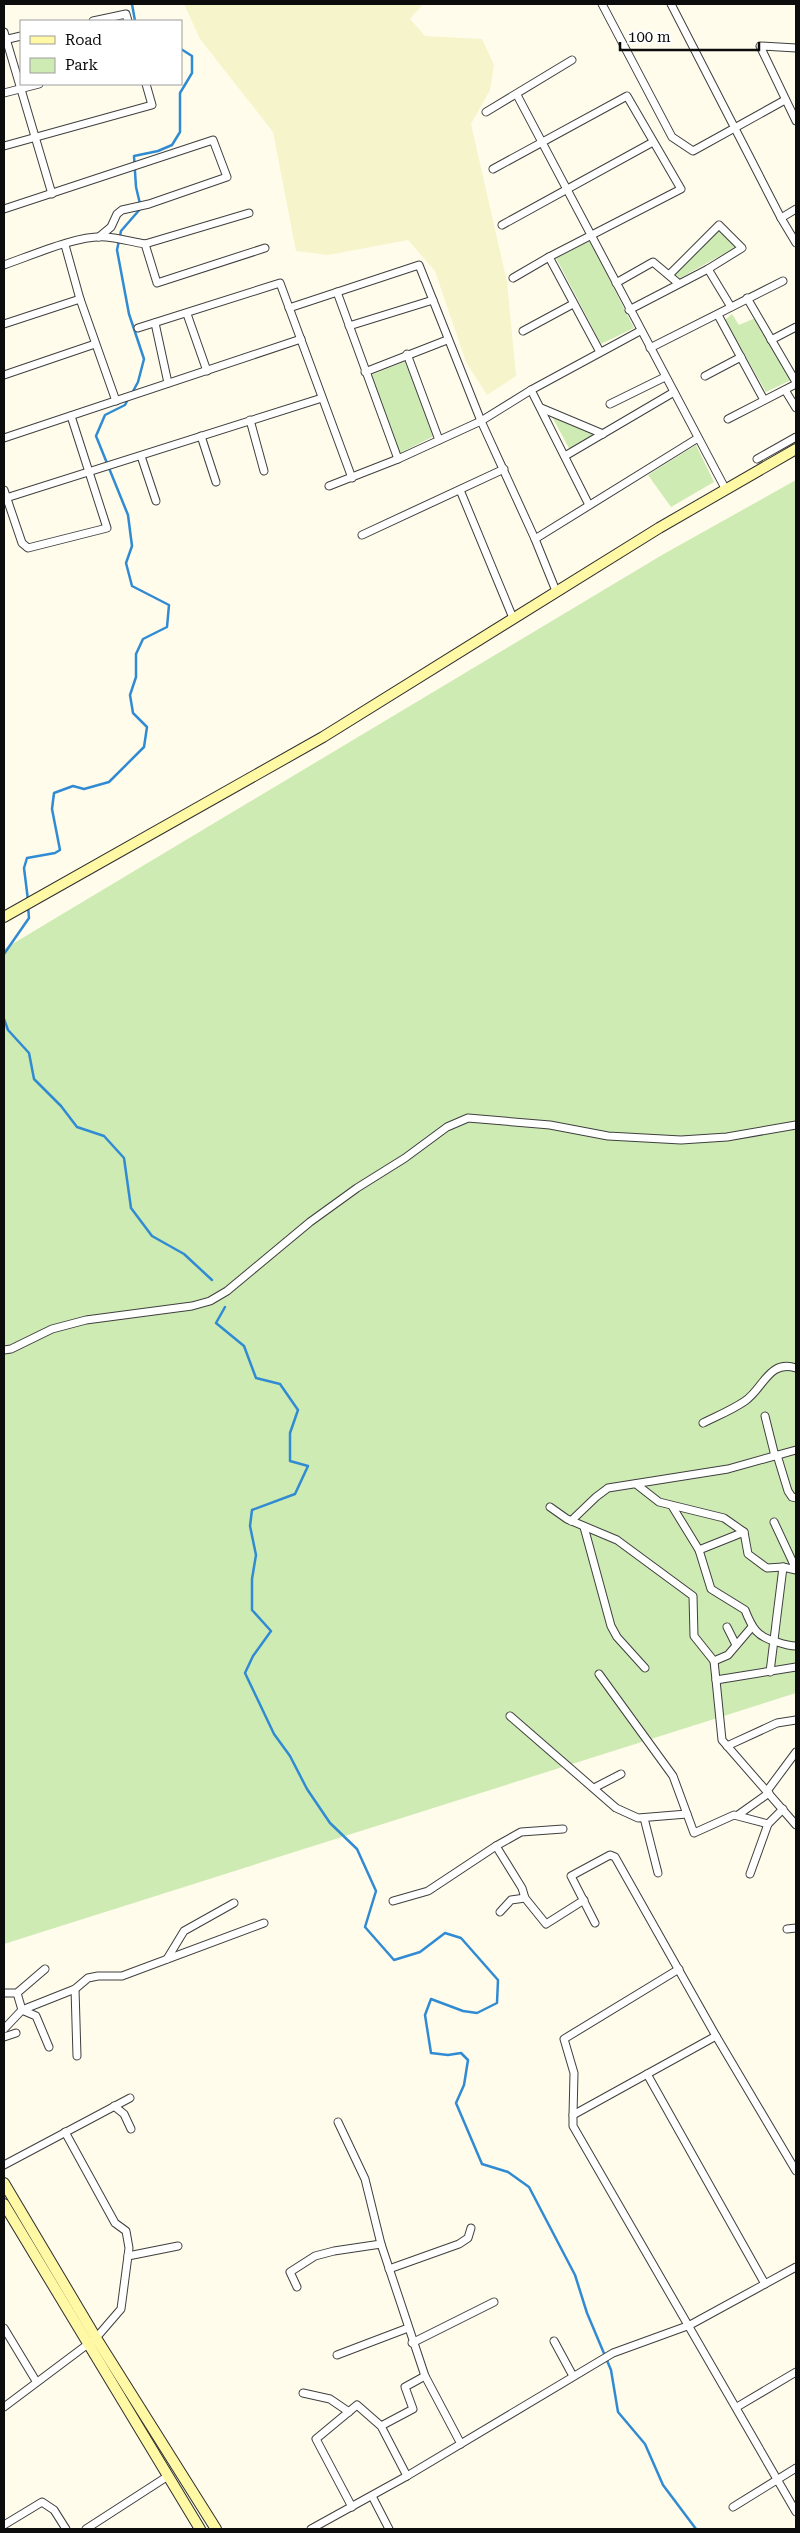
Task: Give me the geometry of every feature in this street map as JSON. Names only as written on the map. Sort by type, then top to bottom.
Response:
[{"type":"street","points":[[602,4],[672,137],[693,151],[784,100]]},
{"type":"street","points":[[671,4],[734,129],[781,218],[796,242]]},
{"type":"street","points":[[98,20],[126,14],[128,20]]},
{"type":"street","points":[[20,36],[4,37],[52,194]]},
{"type":"street","points":[[796,48],[760,46],[796,122]]},
{"type":"street","points":[[486,112],[572,60]]},
{"type":"street","points":[[4,93],[35,85]]},
{"type":"street","points":[[4,146],[152,105],[146,85]]},
{"type":"street","points":[[516,95],[569,190],[629,310],[726,490]]},
{"type":"street","points":[[493,169],[627,96],[680,188],[548,257],[513,278]]},
{"type":"street","points":[[4,209],[142,165],[212,140],[227,177],[149,204],[119,212],[111,227],[102,237]]},
{"type":"street","points":[[502,225],[569,190],[653,142]]},
{"type":"street","points":[[781,218],[796,209]]},
{"type":"street","points":[[4,265],[65,245],[102,237],[145,244],[249,213]]},
{"type":"street","points":[[629,310],[708,269],[742,248],[719,224],[669,275]]},
{"type":"street","points":[[145,244],[157,282],[265,248]]},
{"type":"street","points":[[65,245],[95,344],[119,400]]},
{"type":"street","points":[[548,257],[600,352]]},
{"type":"street","points":[[616,283],[653,262],[678,283]]},
{"type":"street","points":[[289,308],[420,265],[447,340],[556,591]]},
{"type":"street","points":[[708,269],[731,307]]},
{"type":"street","points":[[650,348],[783,281]]},
{"type":"street","points":[[138,328],[280,283],[352,478]]},
{"type":"street","points":[[337,292],[398,459]]},
{"type":"street","points":[[728,419],[786,390],[796,383],[747,298]]},
{"type":"street","points":[[4,324],[80,299]]},
{"type":"street","points":[[349,326],[432,300]]},
{"type":"street","points":[[523,331],[573,304]]},
{"type":"street","points":[[187,314],[207,371]]},
{"type":"street","points":[[718,315],[764,400]]},
{"type":"street","points":[[154,323],[168,383]]},
{"type":"street","points":[[771,340],[796,326]]},
{"type":"street","points":[[329,486],[398,459],[481,421],[531,390],[640,331]]},
{"type":"street","points":[[4,438],[301,339]]},
{"type":"street","points":[[365,372],[406,354],[447,340]]},
{"type":"street","points":[[4,375],[95,344]]},
{"type":"street","points":[[406,354],[439,440]]},
{"type":"street","points":[[705,376],[741,357]]},
{"type":"street","points":[[610,404],[665,377]]},
{"type":"street","points":[[531,390],[589,505]]},
{"type":"street","points":[[786,390],[796,408]]},
{"type":"street","points":[[565,456],[674,392]]},
{"type":"street","points":[[71,416],[89,471],[107,528],[28,548],[22,543],[5,494],[89,471],[117,462],[141,456],[322,398]]},
{"type":"street","points":[[541,408],[603,434]]},
{"type":"street","points":[[250,420],[264,471]]},
{"type":"street","points":[[201,436],[216,482]]},
{"type":"street","points":[[535,539],[698,438]]},
{"type":"street","points":[[757,459],[796,438]]},
{"type":"street","points":[[7,915],[290,756],[556,591],[796,449]]},
{"type":"street","points":[[141,456],[156,501]]},
{"type":"street","points":[[362,535],[504,470]]},
{"type":"street","points":[[460,490],[512,618]]},
{"type":"street","points":[[4,1350],[11,1349],[52,1329],[86,1320],[192,1306],[210,1301],[227,1291],[310,1222],[405,1158],[447,1127],[468,1118],[550,1125],[608,1136],[681,1140],[727,1137],[796,1126]]},
{"type":"street","points":[[703,1423],[746,1400],[767,1376],[777,1368],[796,1368]]},
{"type":"street","points":[[765,1416],[788,1491],[792,1497],[796,1498]]},
{"type":"street","points":[[570,1521],[608,1488],[728,1469],[796,1450]]},
{"type":"street","points":[[636,1484],[657,1501],[724,1518],[744,1532],[748,1554],[767,1568],[783,1567],[796,1569]]},
{"type":"street","points":[[672,1506],[699,1550],[711,1589],[745,1610],[751,1628],[766,1640],[796,1646]]},
{"type":"street","points":[[550,1507],[570,1521],[617,1540],[693,1596],[694,1636],[714,1661],[722,1740],[795,1821]]},
{"type":"street","points":[[774,1522],[796,1569]]},
{"type":"street","points":[[584,1527],[611,1626],[645,1668]]},
{"type":"street","points":[[699,1550],[744,1532]]},
{"type":"street","points":[[770,1672],[783,1567]]},
{"type":"street","points":[[728,1627],[736,1645]]},
{"type":"street","points":[[714,1661],[728,1655],[751,1628]]},
{"type":"street","points":[[716,1680],[796,1667]]},
{"type":"street","points":[[599,1674],[673,1776],[696,1834],[731,1816],[738,1815],[768,1824]]},
{"type":"street","points":[[510,1716],[616,1808],[632,1816],[644,1818],[687,1814]]},
{"type":"street","points":[[727,1746],[777,1724],[796,1720]]},
{"type":"street","points":[[738,1815],[768,1792],[796,1752]]},
{"type":"street","points":[[594,1788],[621,1774]]},
{"type":"street","points":[[750,1874],[768,1824],[783,1809]]},
{"type":"street","points":[[644,1818],[658,1873]]},
{"type":"street","points":[[393,1901],[428,1891],[496,1846],[521,1832],[563,1829]]},
{"type":"street","points":[[496,1846],[522,1888],[525,1898],[546,1924],[584,1900]]},
{"type":"street","points":[[595,1923],[571,1876],[610,1855],[615,1857],[680,1969],[716,2036],[796,2171]]},
{"type":"street","points":[[500,1912],[511,1900],[525,1898]]},
{"type":"street","points":[[167,1959],[184,1931],[234,1903]]},
{"type":"street","points":[[4,2028],[22,2010],[75,1989],[88,1978],[122,1976],[264,1923]]},
{"type":"street","points":[[787,1929],[796,1928]]},
{"type":"street","points":[[680,1969],[564,2039],[574,2072],[573,2126],[690,2325],[796,2512]]},
{"type":"street","points":[[4,1993],[17,1993],[45,1970]]},
{"type":"street","points":[[75,1989],[77,2056]]},
{"type":"street","points":[[17,1993],[22,2010]]},
{"type":"street","points":[[22,2010],[36,2016],[49,2046]]},
{"type":"street","points":[[4,2037],[16,2033]]},
{"type":"street","points":[[573,2115],[716,2036]]},
{"type":"street","points":[[647,2074],[766,2284]]},
{"type":"street","points":[[4,2165],[130,2098]]},
{"type":"street","points":[[114,2106],[124,2114],[131,2129]]},
{"type":"street","points":[[338,2122],[365,2179],[381,2244],[412,2343],[425,2376],[461,2444]]},
{"type":"street","points":[[4,2407],[36,2380],[96,2338],[121,2309],[129,2248],[126,2231],[115,2223],[64,2132]]},
{"type":"street","points":[[4,2183],[96,2338],[216,2529]]},
{"type":"street","points":[[4,2204],[7,2216],[200,2529]]},
{"type":"street","points":[[389,2269],[459,2244],[468,2238],[471,2228]]},
{"type":"street","points":[[298,2287],[290,2272],[315,2256],[334,2251],[381,2244]]},
{"type":"street","points":[[128,2256],[178,2246]]},
{"type":"street","points":[[311,2529],[407,2476],[612,2353],[690,2325],[796,2267]]},
{"type":"street","points":[[412,2343],[494,2302]]},
{"type":"street","points":[[4,2328],[36,2380]]},
{"type":"street","points":[[337,2355],[408,2328]]},
{"type":"street","points":[[554,2341],[573,2376]]},
{"type":"street","points":[[737,2407],[796,2372]]},
{"type":"street","points":[[381,2426],[413,2409],[405,2387],[425,2376]]},
{"type":"street","points":[[303,2393],[330,2399],[349,2412]]},
{"type":"street","points":[[352,2507],[316,2440],[357,2405],[381,2426],[407,2476]]},
{"type":"street","points":[[733,2507],[796,2468]]},
{"type":"street","points":[[86,2529],[168,2476]]},
{"type":"street","points":[[372,2496],[388,2529]]},
{"type":"street","points":[[4,2525],[42,2502],[54,2510],[66,2529]]},
{"type":"shaded area","points":[[184,4],[423,4],[410,19],[425,36],[482,39],[494,65],[490,90],[471,124],[507,282],[516,376],[487,395],[466,362],[435,271],[408,240],[328,255],[296,251],[273,132],[200,39]]},
{"type":"green space","points":[[719,229],[736,247],[680,278],[674,274]]},
{"type":"green space","points":[[590,241],[634,328],[601,344],[556,258]]},
{"type":"green space","points":[[732,314],[739,325],[755,318],[791,380],[766,392],[725,320]]},
{"type":"green space","points":[[406,361],[434,436],[400,453],[371,375]]},
{"type":"green space","points":[[550,413],[597,434],[570,450]]},
{"type":"green space","points":[[696,445],[714,482],[671,507],[648,475]]},
{"type":"green space","points":[[796,480],[796,1693],[4,1944],[4,949],[662,555]]},
{"type":"waterway","points":[[132,4],[135,20]]},
{"type":"waterway","points":[[131,395],[138,382],[144,359],[129,314],[117,250],[121,231],[141,208],[136,187],[134,156],[158,151],[172,145],[180,132],[180,93],[192,73],[192,56],[182,50]]},
{"type":"waterway","points":[[28,900],[24,868],[27,858],[55,853],[60,850],[52,809],[54,793],[73,786],[84,789],[109,782],[144,747],[147,727],[133,713],[130,695],[136,677],[136,654],[143,639],[167,627],[169,605],[132,586],[126,563],[132,546],[128,515],[96,436],[105,415],[125,405],[128,399]]},
{"type":"waterway","points":[[4,954],[29,918],[28,906]]},
{"type":"waterway","points":[[4,1019],[8,1030],[29,1053],[34,1079],[61,1106],[77,1127],[104,1136],[124,1158],[131,1208],[152,1236],[184,1254],[212,1280]]},
{"type":"waterway","points":[[225,1307],[216,1323],[244,1346],[256,1378],[280,1384],[298,1410],[290,1433],[290,1461],[308,1466],[295,1494],[252,1510],[250,1526],[256,1555],[252,1579],[252,1610],[271,1631],[253,1656],[245,1673],[274,1734],[290,1756],[307,1789],[330,1823],[357,1849],[376,1891],[365,1927],[394,1960],[420,1952],[445,1933],[461,1938],[498,1980],[497,2003],[477,2013],[463,2011],[431,1999],[425,2015],[431,2053],[448,2055],[461,2053],[468,2060],[464,2085],[456,2103],[482,2164],[508,2172],[529,2187],[575,2275],[587,2313],[611,2370],[618,2412],[645,2444],[663,2485],[696,2529]]}]
